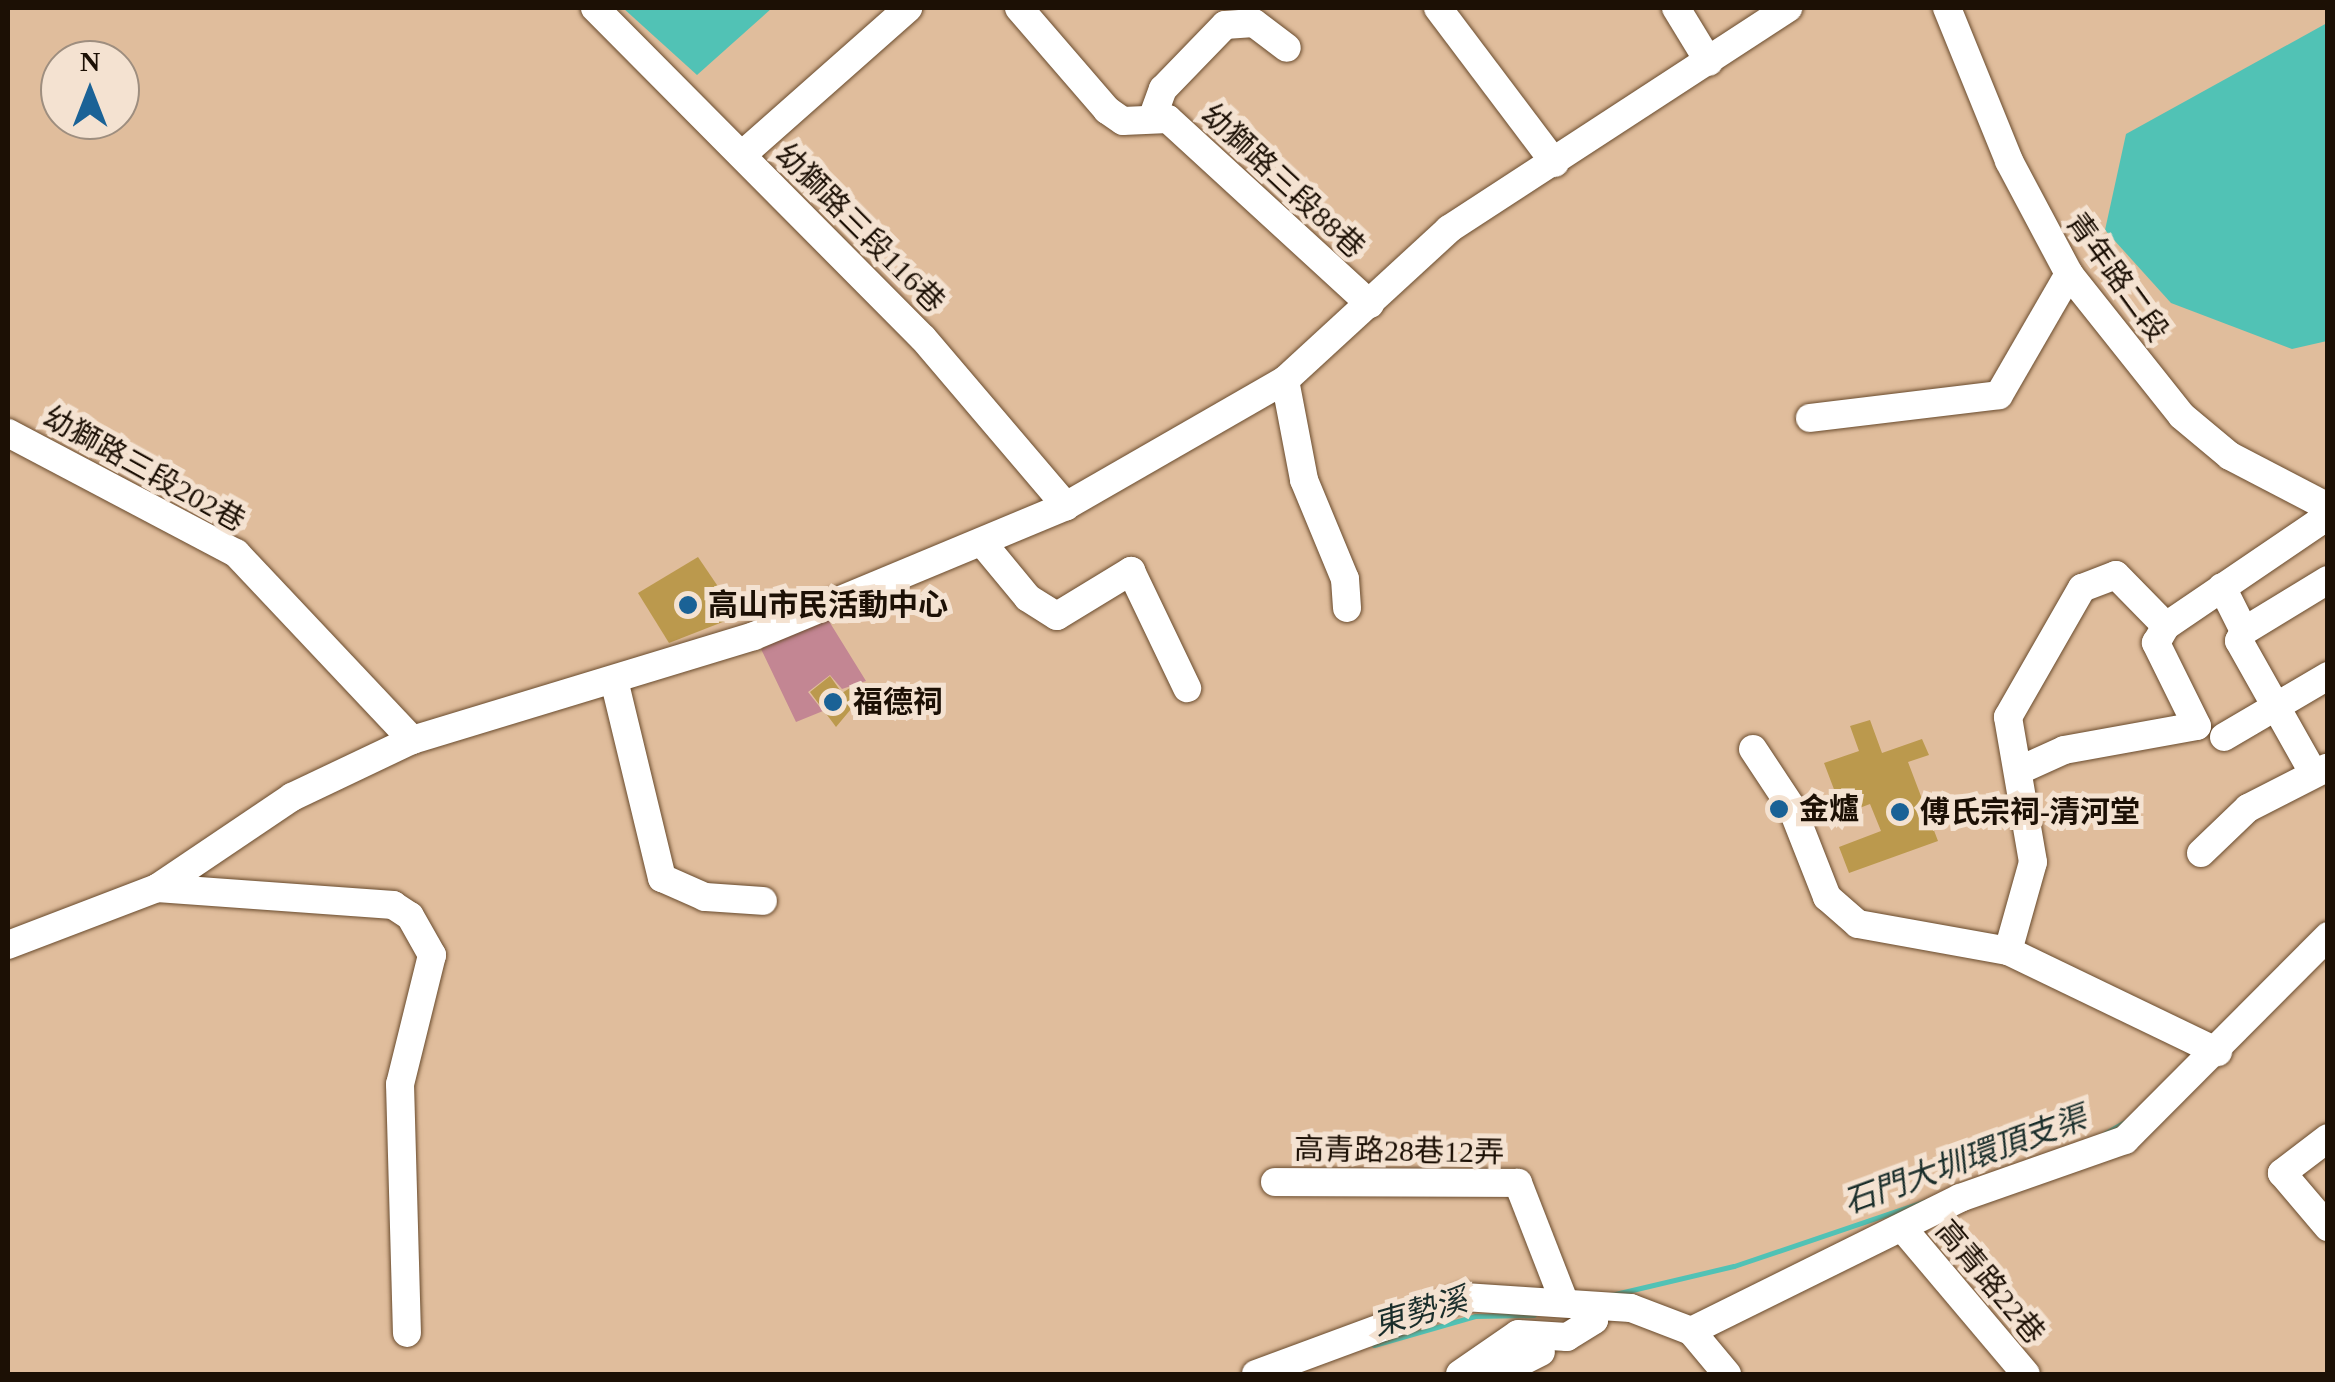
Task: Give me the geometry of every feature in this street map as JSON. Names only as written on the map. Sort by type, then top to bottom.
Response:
[{"type":"street","name":"幼獅路三段116巷","points":[[595,8],[923,338],[1066,506]]},
{"type":"street","points":[[742,155],[908,8]]},
{"type":"street","name":"幼獅路三段88巷","points":[[1019,8],[1107,110],[1124,121],[1153,116],[1168,119],[1370,304]]},
{"type":"street","points":[[1438,8],[1554,163]]},
{"type":"street","points":[[1676,8],[1709,62]]},
{"type":"street","points":[[8,945],[157,888],[292,798],[412,740],[615,684],[985,546],[1066,506],[1286,380],[1448,229],[1788,8]]},
{"type":"street","name":"青年路二段","points":[[1947,8],[2009,161],[2069,274],[2182,416],[2230,456],[2327,507]]},
{"type":"street","points":[[1153,116],[1163,89],[1225,25],[1254,23],[1288,48]]},
{"type":"street","points":[[1810,418],[1998,396],[2069,274]]},
{"type":"street","points":[[1286,380],[1304,480],[1345,579],[1347,608]]},
{"type":"street","name":"幼獅路三段202巷","points":[[8,432],[236,554],[412,740]]},
{"type":"street","points":[[2020,770],[2064,750],[2197,726],[2156,644],[2166,626],[2319,522],[2327,507]]},
{"type":"street","points":[[985,546],[1028,598],[1057,616],[1131,571],[1187,688]]},
{"type":"street","points":[[2008,952],[2033,862],[2008,717],[2082,588],[2116,575],[2166,626]]},
{"type":"street","points":[[2201,853],[2248,808],[2319,768],[2240,641],[2244,631],[2328,580]]},
{"type":"street","points":[[2222,586],[2244,631]]},
{"type":"street","points":[[2224,737],[2328,676]]},
{"type":"street","points":[[615,684],[662,878],[704,898],[763,900]]},
{"type":"street","points":[[1754,749],[1792,808],[1826,897],[1858,924],[2008,952],[2218,1052]]},
{"type":"street","points":[[157,888],[394,906],[410,916],[432,955],[400,1084],[407,1332]]},
{"type":"street","points":[[1692,1331],[1904,1231],[1960,1198],[2125,1140],[2218,1052],[2328,936]]},
{"type":"street","points":[[2328,1138],[2282,1173],[2328,1228]]},
{"type":"street","name":"高青路28巷12弄","points":[[1274,1182],[1518,1183],[1564,1301]]},
{"type":"street","name":"高青路22巷","points":[[1904,1231],[2026,1374]]},
{"type":"street","points":[[1256,1374],[1436,1303],[1496,1295],[1631,1308],[1692,1331],[1728,1374]]},
{"type":"street","points":[[1460,1374],[1518,1334],[1567,1337],[1594,1320],[1595,1307]]},
{"type":"street","points":[[1497,1374],[1542,1352]]},
{"type":"shaded area","points":[[827,618],[866,681],[842,689],[830,675],[808,692],[823,711],[796,722],[761,649]]},
{"type":"water","points":[[623,8],[772,8],[697,75]]},
{"type":"water","points":[[2327,23],[2327,341],[2292,349],[2171,303],[2105,230],[2126,134]]},
{"type":"building","name":"高山市民活動中心","points":[[698,557],[738,616],[669,643],[638,593]]},
{"type":"building","name":"福德祠","points":[[830,676],[842,693],[853,686],[862,696],[836,727],[810,692]]},
{"type":"building","name":"傅氏宗祠-清河堂","points":[[1870,720],[1882,753],[1922,739],[1929,755],[1908,762],[1938,841],[1849,873],[1839,847],[1881,831],[1870,804],[1828,820],[1820,798],[1835,792],[1824,763],[1859,751],[1850,726]]},
{"type":"waterway","name":"石門大圳環頂支渠","points":[[2104,1134],[2125,1122]]},
{"type":"waterway","name":"石門大圳環頂支渠","points":[[1611,1295],[1734,1266],[1926,1201]]},
{"type":"waterway","name":"東勢溪","points":[[1374,1345],[1475,1316],[1534,1315]]},
{"type":"place","name":"高山市民活動中心","points":[[688,605]]},
{"type":"place","name":"福德祠","points":[[833,702]]},
{"type":"place","name":"金爐","points":[[1779,809]]},
{"type":"place","name":"傅氏宗祠-清河堂","points":[[1900,812]]}]
